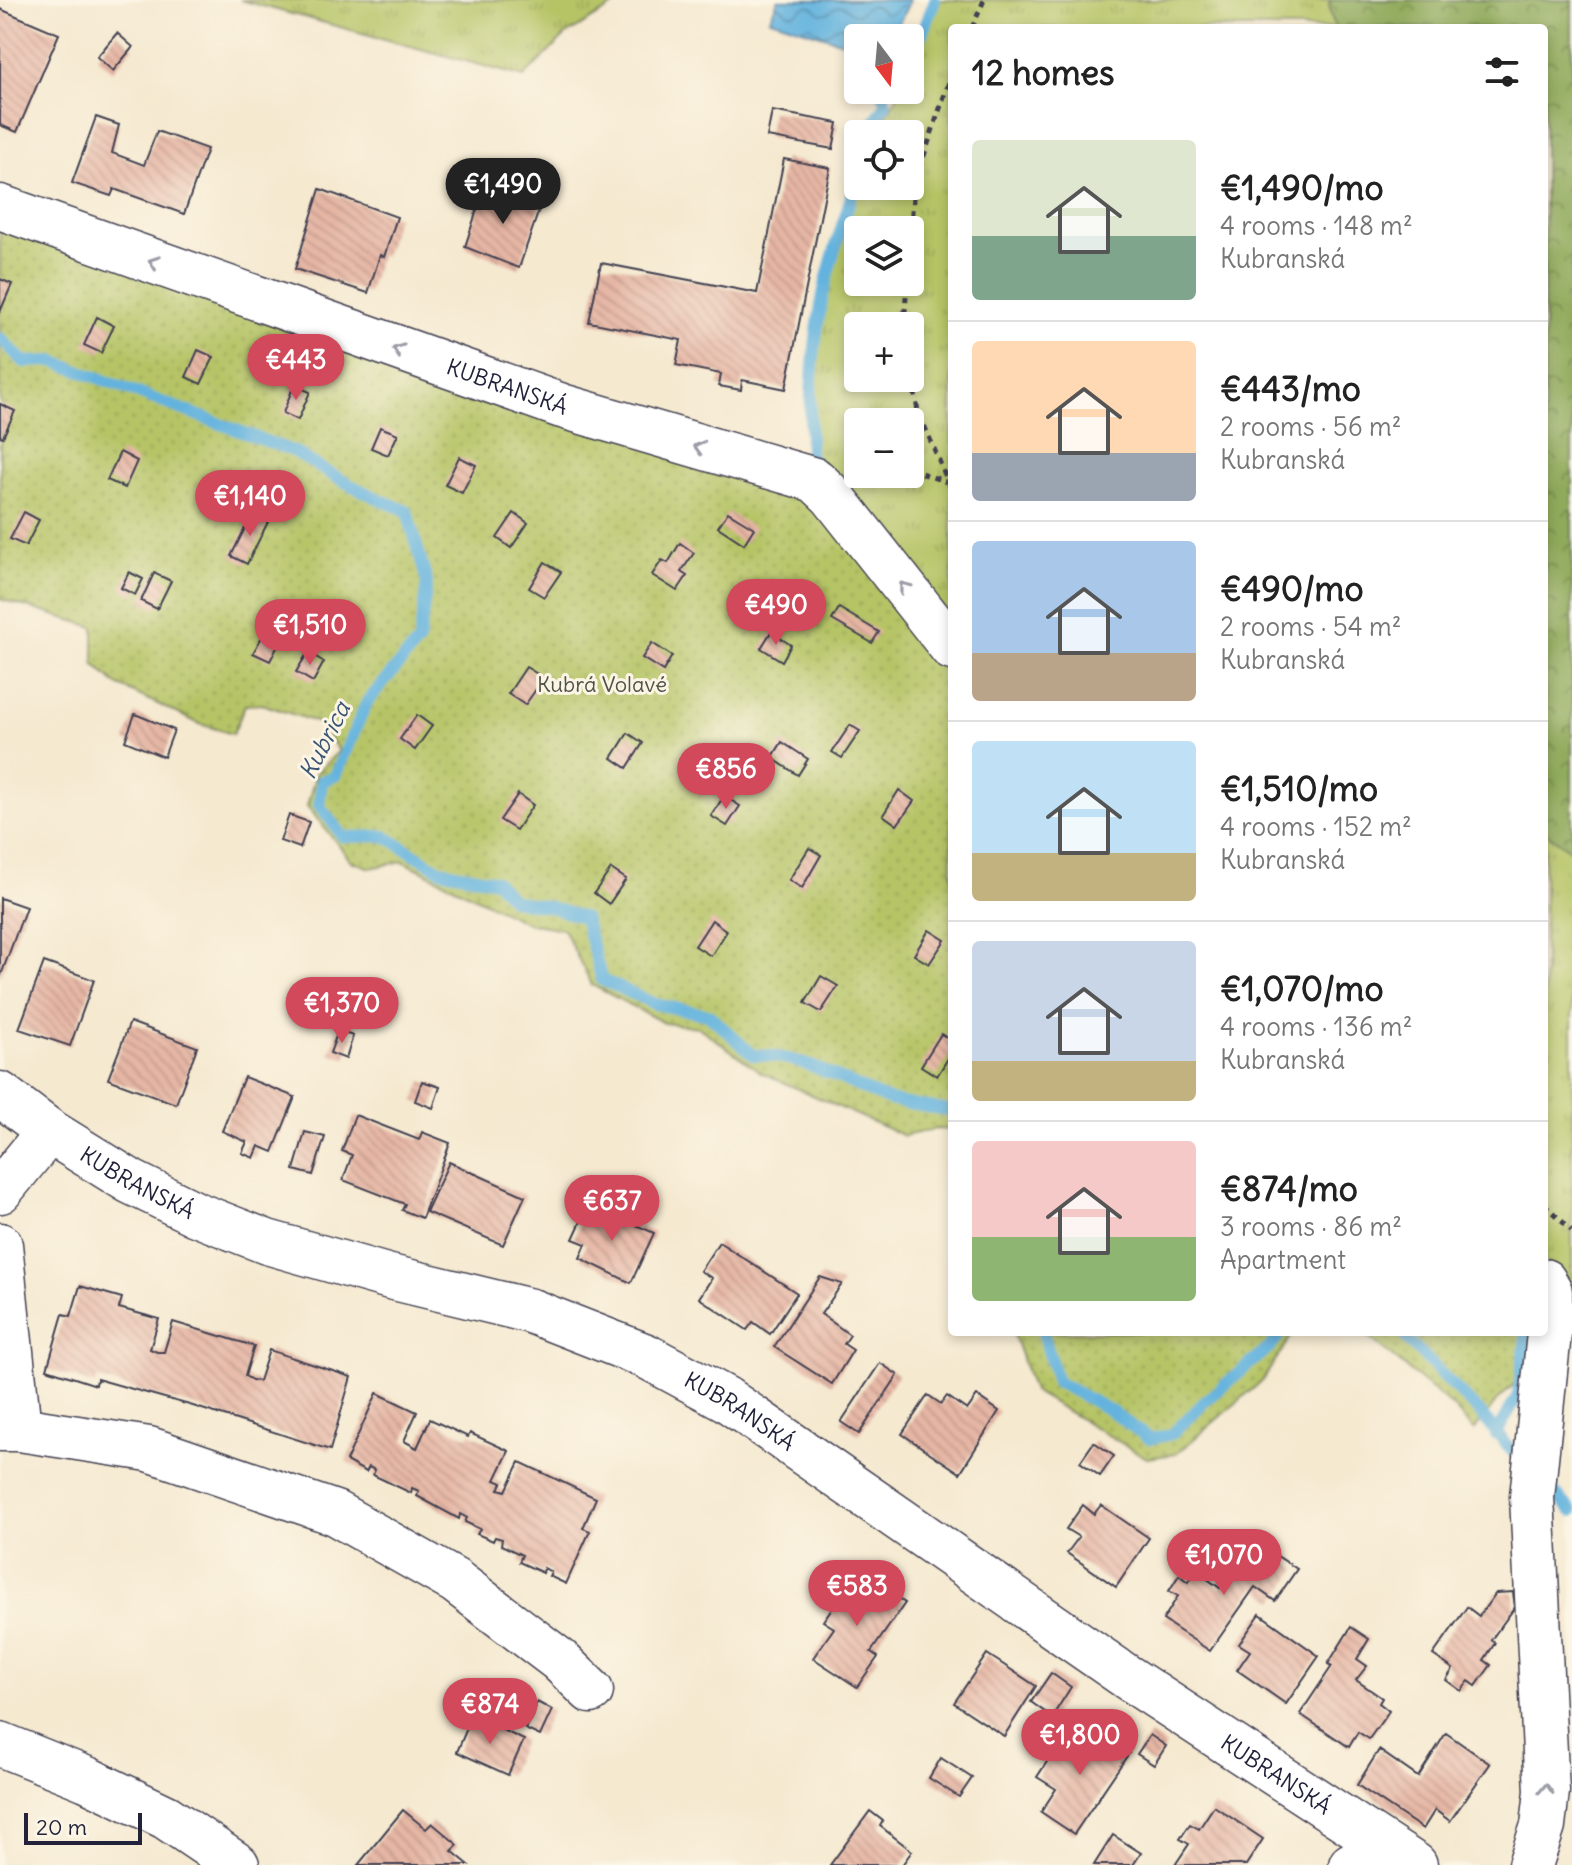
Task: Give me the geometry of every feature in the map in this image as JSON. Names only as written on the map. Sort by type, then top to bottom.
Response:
[{"type":"street","name":"KUBRANSKÁ","points":[[0,207],[562,406],[815,480],[832,496],[948,643]]},
{"type":"street","name":"KUBRANSKÁ","points":[[0,1094],[49,1131],[131,1182],[196,1214],[267,1242],[390,1277],[531,1311],[646,1356],[713,1391],[854,1486],[1383,1859]]},
{"type":"street","points":[[0,1191],[49,1131]]},
{"type":"street","points":[[0,1245],[6,1433],[149,1449],[335,1513],[455,1581],[559,1660],[591,1691]]},
{"type":"street","points":[[1548,1288],[1548,1333]]},
{"type":"street","points":[[1530,1865],[1543,1826],[1547,1791],[1532,1497],[1548,1336]]},
{"type":"street","points":[[0,1744],[87,1779],[166,1817],[237,1865]]},
{"type":"path","points":[[974,24],[982,2]]},
{"type":"path","points":[[912,216],[914,185],[948,85]]},
{"type":"path","points":[[914,392],[918,411],[947,482]]},
{"type":"path","points":[[924,474],[947,482]]},
{"type":"path","points":[[1548,1208],[1572,1231]]},
{"type":"green space","points":[[240,0],[618,0],[615,5],[566,35],[524,77]]},
{"type":"green space","points":[[936,0],[1331,0],[1329,5],[1334,24],[948,24],[948,628],[807,460],[816,312],[844,220],[844,296],[924,296],[924,216],[845,216],[850,200],[924,200],[924,120],[883,120],[893,104],[924,104],[924,34]]},
{"type":"green space","points":[[1331,0],[1572,0],[1572,851],[1548,834],[1548,24],[1334,24],[1329,5]]},
{"type":"green space","name":"Kubrá Volavé","points":[[0,218],[808,494],[948,662],[948,1130],[936,1129],[904,1136],[762,1073],[698,1027],[664,1023],[592,985],[563,929],[527,923],[403,861],[371,868],[351,861],[307,806],[316,773],[339,751],[319,723],[262,704],[245,705],[233,734],[200,724],[117,685],[94,664],[94,627],[0,599]]},
{"type":"green space","points":[[1548,834],[1572,851],[1572,1291],[1548,1264]]},
{"type":"green space","points":[[1014,1336],[1291,1336],[1262,1381],[1176,1454],[1147,1458],[1033,1391]]},
{"type":"green space","points":[[1368,1336],[1538,1336],[1535,1363],[1496,1402],[1474,1431],[1454,1408]]},
{"type":"water","points":[[778,0],[910,0],[899,24],[844,24],[844,43],[770,19]]},
{"type":"building","points":[[0,9],[59,34],[17,132],[0,125]]},
{"type":"building","points":[[117,33],[133,47],[113,71],[97,57]]},
{"type":"building","points":[[772,111],[838,123],[833,149],[767,137]]},
{"type":"building","points":[[96,117],[119,125],[112,153],[144,165],[157,131],[207,149],[184,214],[114,189],[111,196],[72,183]]},
{"type":"building","points":[[784,159],[830,168],[786,389],[742,380],[741,390],[719,386],[721,374],[676,365],[681,340],[589,322],[601,263],[757,293]]},
{"type":"building","points":[[485,185],[501,193],[510,190],[521,192],[523,200],[540,207],[519,268],[465,247]]},
{"type":"building","points":[[320,189],[397,217],[368,293],[295,269]]},
{"type":"building","points":[[0,279],[12,284],[0,312]]},
{"type":"building","points":[[97,317],[114,326],[101,353],[84,345]]},
{"type":"building","points":[[198,350],[214,357],[201,384],[186,377]]},
{"type":"building","points":[[294,385],[310,392],[298,420],[283,413]]},
{"type":"building","points":[[0,404],[15,411],[3,437],[0,436]]},
{"type":"building","points":[[380,427],[398,434],[388,455],[371,448]]},
{"type":"building","points":[[120,452],[137,461],[125,488],[107,480]]},
{"type":"building","points":[[459,457],[476,465],[462,493],[445,485]]},
{"type":"building","points":[[24,512],[39,520],[26,546],[10,539]]},
{"type":"building","points":[[253,512],[269,520],[247,564],[231,556]]},
{"type":"building","points":[[728,512],[754,528],[744,544],[718,527]]},
{"type":"building","points":[[514,513],[528,523],[511,548],[497,538]]},
{"type":"building","points":[[680,543],[694,553],[681,572],[687,576],[677,591],[652,575],[662,560],[668,563]]},
{"type":"building","points":[[545,562],[561,572],[544,597],[529,588]]},
{"type":"building","points":[[129,572],[143,579],[135,595],[121,588]]},
{"type":"building","points":[[154,573],[171,581],[157,609],[141,601]]},
{"type":"building","points":[[839,608],[879,632],[872,643],[832,620]]},
{"type":"building","points":[[268,626],[284,634],[270,661],[253,653]]},
{"type":"building","points":[[771,632],[791,645],[782,661],[761,648]]},
{"type":"building","points":[[652,643],[672,656],[663,671],[642,658]]},
{"type":"building","points":[[308,652],[324,662],[313,682],[296,672]]},
{"type":"building","points":[[526,667],[544,678],[525,705],[508,694]]},
{"type":"building","points":[[135,714],[174,730],[164,757],[125,741]]},
{"type":"building","points":[[417,715],[432,726],[415,750],[400,739]]},
{"type":"building","points":[[850,725],[860,731],[842,758],[832,752]]},
{"type":"building","points":[[628,733],[643,743],[627,768],[612,758]]},
{"type":"building","points":[[782,742],[808,759],[798,775],[772,758]]},
{"type":"building","points":[[899,790],[914,801],[897,825],[883,815]]},
{"type":"building","points":[[518,794],[533,805],[516,830],[500,820]]},
{"type":"building","points":[[724,796],[740,806],[727,826],[711,816]]},
{"type":"building","points":[[289,815],[309,822],[300,848],[280,841]]},
{"type":"building","points":[[809,848],[821,855],[802,888],[789,880]]},
{"type":"building","points":[[611,869],[626,879],[609,904],[594,893]]},
{"type":"building","points":[[0,898],[26,907],[0,978]]},
{"type":"building","points":[[712,920],[727,931],[711,956],[695,946]]},
{"type":"building","points":[[929,930],[945,940],[929,964],[914,955]]},
{"type":"building","points":[[44,962],[94,980],[70,1046],[19,1029]]},
{"type":"building","points":[[821,976],[838,986],[821,1012],[805,1003]]},
{"type":"building","points":[[130,1022],[197,1047],[176,1104],[108,1079]]},
{"type":"building","points":[[338,1031],[353,1036],[346,1059],[330,1053]]},
{"type":"building","points":[[941,1034],[948,1038],[948,1058],[937,1076],[921,1066]]},
{"type":"building","points":[[244,1077],[295,1097],[273,1152],[259,1146],[254,1158],[242,1153],[247,1142],[222,1131]]},
{"type":"building","points":[[422,1081],[440,1087],[433,1108],[415,1101]]},
{"type":"building","points":[[355,1115],[419,1140],[422,1132],[450,1143],[422,1218],[402,1210],[405,1204],[343,1180],[352,1155],[342,1151]]},
{"type":"building","points":[[305,1132],[325,1137],[313,1175],[294,1170]]},
{"type":"building","points":[[449,1162],[525,1196],[503,1245],[426,1212]]},
{"type":"building","points":[[589,1204],[654,1233],[631,1283],[580,1258],[586,1244],[573,1239]]},
{"type":"building","points":[[719,1242],[797,1293],[770,1334],[753,1322],[747,1330],[699,1298],[712,1278],[700,1271]]},
{"type":"building","points":[[820,1277],[842,1284],[821,1314],[850,1335],[844,1344],[853,1350],[832,1384],[774,1347]]},
{"type":"building","points":[[80,1286],[122,1298],[119,1308],[159,1319],[150,1349],[157,1352],[164,1352],[173,1322],[254,1346],[245,1376],[252,1380],[259,1381],[269,1350],[351,1377],[330,1450],[193,1406],[97,1379],[96,1385],[47,1369],[63,1314],[71,1316]]},
{"type":"building","points":[[880,1363],[898,1375],[859,1434],[841,1422]]},
{"type":"building","points":[[377,1393],[417,1412],[404,1441],[417,1448],[430,1419],[468,1437],[470,1433],[509,1451],[495,1480],[502,1483],[499,1489],[506,1491],[520,1462],[596,1498],[583,1528],[590,1531],[566,1584],[549,1576],[551,1572],[544,1568],[543,1573],[519,1562],[522,1555],[501,1545],[502,1539],[495,1537],[493,1541],[477,1534],[480,1529],[465,1522],[467,1518],[460,1514],[459,1519],[417,1496],[419,1491],[412,1488],[411,1493],[373,1475],[375,1470],[369,1467],[366,1472],[346,1461]]},
{"type":"building","points":[[928,1395],[941,1404],[947,1396],[967,1410],[977,1396],[999,1411],[960,1473],[902,1434]]},
{"type":"building","points":[[1094,1442],[1114,1456],[1100,1476],[1080,1462]]},
{"type":"building","points":[[1083,1505],[1094,1514],[1101,1505],[1149,1538],[1116,1587],[1067,1553],[1079,1537],[1066,1529]]},
{"type":"building","points":[[1256,1549],[1274,1561],[1277,1556],[1297,1569],[1275,1601],[1255,1587],[1210,1651],[1163,1620],[1178,1596],[1169,1591],[1179,1575],[1188,1582],[1196,1571],[1220,1588],[1234,1568],[1240,1572]]},
{"type":"building","points":[[858,1571],[905,1603],[871,1652],[878,1657],[857,1687],[813,1658],[834,1628],[823,1621]]},
{"type":"building","points":[[1513,1592],[1515,1607],[1491,1640],[1495,1643],[1484,1660],[1491,1665],[1476,1686],[1469,1681],[1461,1691],[1446,1680],[1453,1669],[1433,1655],[1467,1607],[1479,1616],[1496,1593]]},
{"type":"building","points":[[1260,1614],[1319,1656],[1286,1704],[1237,1670],[1250,1651],[1239,1644]]},
{"type":"building","points":[[1351,1627],[1369,1639],[1357,1659],[1367,1666],[1356,1680],[1382,1698],[1379,1703],[1389,1711],[1369,1739],[1358,1732],[1349,1747],[1300,1714],[1332,1666],[1328,1664]]},
{"type":"building","points":[[987,1654],[1036,1686],[1004,1736],[954,1703]]},
{"type":"building","points":[[1051,1673],[1071,1687],[1052,1717],[1031,1702]]},
{"type":"building","points":[[537,1702],[552,1710],[540,1736],[525,1729]]},
{"type":"building","points":[[472,1716],[524,1740],[508,1775],[457,1752]]},
{"type":"building","points":[[1080,1727],[1086,1732],[1089,1727],[1129,1753],[1074,1834],[1041,1812],[1056,1789],[1037,1777],[1058,1745],[1071,1754],[1077,1745],[1071,1740]]},
{"type":"building","points":[[1446,1733],[1490,1764],[1450,1821],[1435,1810],[1423,1829],[1357,1785],[1379,1750],[1418,1777]]},
{"type":"building","points":[[1150,1735],[1166,1746],[1154,1765],[1137,1754]]},
{"type":"building","points":[[941,1758],[972,1778],[959,1797],[929,1778]]},
{"type":"building","points":[[1214,1806],[1263,1839],[1246,1865],[1175,1865],[1189,1844],[1180,1839],[1190,1824],[1199,1829]]},
{"type":"building","points":[[403,1810],[426,1829],[432,1823],[458,1845],[452,1851],[469,1865],[358,1865]]},
{"type":"building","points":[[870,1811],[883,1821],[880,1826],[912,1851],[902,1865],[830,1865]]},
{"type":"building","points":[[1113,1835],[1141,1853],[1133,1865],[1094,1865]]},
{"type":"waterway","points":[[924,28],[935,0]]},
{"type":"waterway","points":[[875,120],[886,104]]},
{"type":"waterway","points":[[817,467],[810,463],[816,337],[830,265],[850,200]]},
{"type":"waterway","name":"Kubrica","points":[[0,338],[24,362],[53,361],[295,452],[350,484],[407,511],[427,582],[419,641],[367,702],[335,776],[322,781],[319,805],[343,837],[385,836],[440,870],[496,881],[513,900],[584,918],[602,980],[655,1004],[709,1015],[753,1055],[804,1064],[892,1101],[948,1110]]},
{"type":"waterway","name":"Kubrica","points":[[1044,1336],[1057,1382],[1109,1410],[1150,1439],[1172,1434],[1279,1336]]},
{"type":"waterway","name":"Kubrica","points":[[1405,1336],[1513,1452]]},
{"type":"waterway","points":[[1496,1435],[1518,1395],[1526,1336]]},
{"type":"waterway","name":"Kubrica","points":[[1550,1488],[1572,1511]]}]
